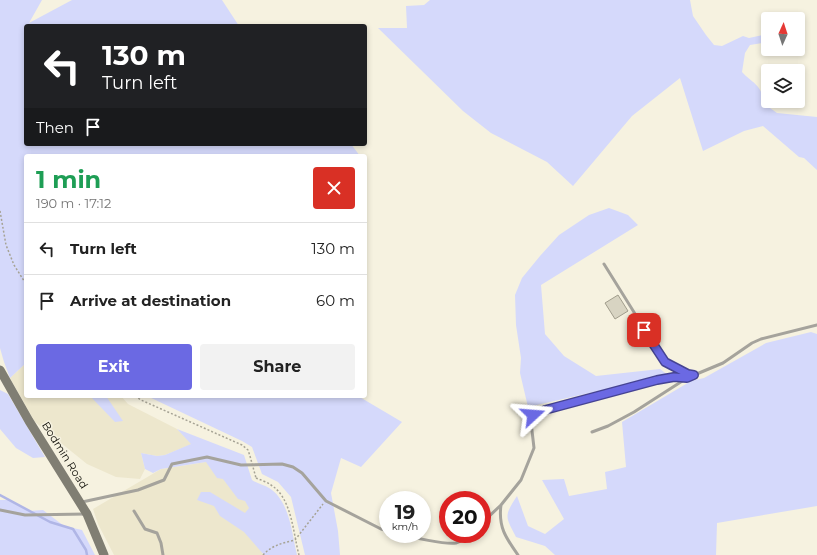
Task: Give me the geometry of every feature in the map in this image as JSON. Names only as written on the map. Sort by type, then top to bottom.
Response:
[{"type":"main road","name":"Bodmin Road","points":[[0,370],[87,514],[104,555]]},
{"type":"lane","points":[[604,264],[665,362],[688,374],[694,375]]},
{"type":"lane","points":[[592,432],[608,426],[634,412],[687,378],[723,363],[752,343],[761,339],[817,325]]},
{"type":"lane","points":[[491,514],[519,484],[532,455],[534,448],[531,422],[533,415],[545,410],[657,380],[674,377],[687,378]]},
{"type":"lane","points":[[80,502],[138,490],[164,480],[172,464],[207,457],[241,465],[282,464],[293,467],[302,473],[326,501],[379,528]]},
{"type":"lane","points":[[501,505],[500,516],[502,529],[518,555]]},
{"type":"lane","points":[[0,510],[25,515],[87,514]]},
{"type":"lane","points":[[134,511],[145,529],[157,533],[161,543],[163,555]]},
{"type":"path","points":[[0,211],[6,245],[14,265],[24,281]]},
{"type":"path","points":[[138,398],[242,445],[248,450],[256,478],[271,485],[282,495],[287,505],[299,555]]},
{"type":"path","points":[[263,555],[266,551],[278,544],[295,540],[326,501]]},
{"type":"shaded area","points":[[0,0],[42,0],[29,23],[72,0],[222,0],[238,24],[24,24],[24,146],[352,146],[358,154],[24,154],[24,365],[10,378],[0,348]]},
{"type":"shaded area","points":[[430,0],[690,0],[693,16],[714,45],[722,46],[743,36],[749,38],[761,35],[761,43],[750,45],[745,53],[742,72],[759,88],[761,92],[761,108],[770,108],[777,113],[817,117],[817,170],[804,158],[799,157],[763,126],[744,131],[703,151],[680,78],[632,116],[573,186],[547,162],[491,133],[463,111],[378,28],[407,28],[406,6],[424,5]]},
{"type":"shaded area","points":[[609,208],[628,215],[638,225],[541,285],[545,334],[564,356],[596,376],[660,369],[668,375],[528,407],[520,373],[521,358],[516,325],[515,295],[522,278],[559,235],[589,215]]},
{"type":"shaded area","points":[[811,332],[817,334],[817,506],[717,523],[716,555],[555,555],[545,546],[516,537],[508,520],[508,512],[517,496],[528,526],[545,534],[564,519],[542,480],[564,479],[569,496],[607,489],[605,472],[626,467],[622,422],[691,381],[704,378],[766,343]]},
{"type":"shaded area","points":[[24,365],[24,398],[123,398],[128,404],[177,429],[192,444],[165,455],[157,456],[141,453],[145,469],[140,479],[116,477],[87,464],[35,422],[10,378]]},
{"type":"shaded area","points":[[0,390],[8,394],[45,457],[33,458],[16,448],[0,429]]},
{"type":"shaded area","points":[[92,398],[107,398],[123,421],[115,422]]},
{"type":"shaded area","points":[[151,398],[361,398],[402,422],[361,467],[341,458],[331,493],[338,531],[340,555],[305,555],[291,497],[278,482],[262,474],[252,447]]},
{"type":"shaded area","points":[[177,429],[244,455],[252,480],[272,490],[283,503],[287,511],[297,555],[264,555],[244,532],[220,516],[214,506],[197,500],[201,492],[210,492],[245,513],[249,508],[245,501],[238,499],[223,479],[217,478],[206,462],[161,469],[153,473],[145,469],[141,453],[157,456],[165,455],[191,444]]},
{"type":"shaded area","points":[[211,461],[254,495],[262,553],[264,555],[114,555],[98,524],[93,509],[161,469]]},
{"type":"shaded area","points":[[0,500],[9,500],[29,511],[43,510],[64,526],[82,530],[95,555],[0,555]]},
{"type":"building","points":[[618,295],[628,311],[615,319],[605,303]]},
{"type":"waterway","points":[[0,495],[50,522],[73,529],[86,550],[87,555]]},
{"type":"route","points":[[533,415],[545,410],[657,380],[674,377],[687,378],[694,375],[688,374],[665,362],[644,330]]}]
